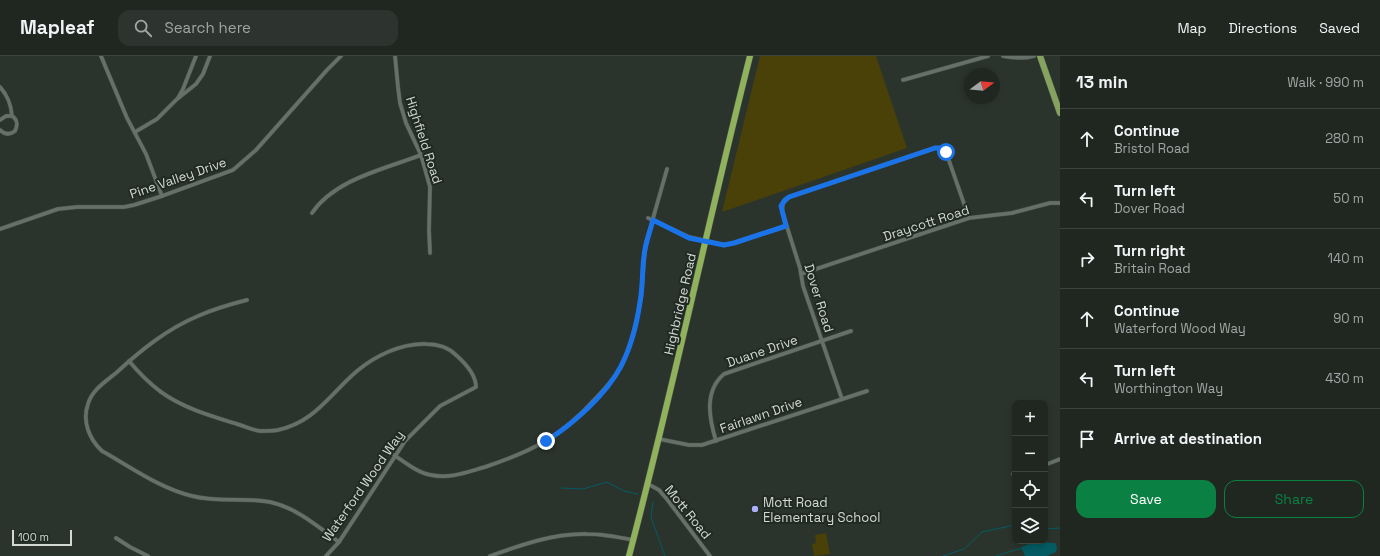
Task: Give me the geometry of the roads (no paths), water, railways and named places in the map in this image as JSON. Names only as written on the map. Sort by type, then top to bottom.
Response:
[{"type":"highway","name":"Highbridge Road","points":[[629,556],[659,439],[750,56]]},
{"type":"main road","points":[[1040,56],[1060,113]]},
{"type":"street","points":[[101,56],[152,169],[162,196]]},
{"type":"street","points":[[176,100],[183,89],[196,56]]},
{"type":"street","points":[[135,132],[157,118],[176,100],[192,88],[200,79],[210,56]]},
{"type":"street","name":"Pine Valley Drive","points":[[0,229],[58,210],[77,207],[124,207],[162,196],[233,170],[246,161],[341,56]]},
{"type":"street","name":"Highfield Road","points":[[396,56],[400,103],[406,123],[421,155],[430,187],[430,253]]},
{"type":"street","points":[[903,80],[988,56]]},
{"type":"street","points":[[1003,56],[1026,58],[1034,56]]},
{"type":"street","points":[[0,87],[10,102],[12,116],[17,124],[16,131],[10,134],[6,134],[0,130]]},
{"type":"street","points":[[0,120],[6,116],[12,116]]},
{"type":"street","name":"Dover Road","points":[[842,399],[803,286],[801,274],[782,211],[783,203],[789,197],[923,152],[940,148],[946,152],[969,218]]},
{"type":"street","points":[[312,213],[322,202],[342,186],[421,155]]},
{"type":"street","points":[[394,455],[423,473],[450,476],[462,474],[528,451],[570,425],[584,412],[611,381],[621,367],[626,355],[640,303],[644,255],[667,168]]},
{"type":"street","name":"Draycott Road","points":[[801,274],[969,218],[1012,214],[1050,203],[1060,203]]},
{"type":"street","points":[[648,218],[689,238],[724,245],[786,226]]},
{"type":"street","points":[[247,300],[215,309],[178,326],[159,337],[129,361],[99,387],[88,404],[86,423],[90,435],[102,451],[172,490],[192,496],[215,500],[256,500],[271,502],[287,507],[299,513],[338,542]]},
{"type":"street","name":"Duane Drive","points":[[716,441],[710,424],[709,412],[712,392],[720,378],[731,371],[852,331]]},
{"type":"street","name":"Waterford Wood Way","points":[[129,361],[144,378],[162,393],[182,405],[259,431],[277,430],[298,424],[313,415],[357,371],[376,358],[396,349],[415,343],[434,344],[452,350],[467,365],[476,381],[476,387],[440,406],[418,427],[394,455],[338,542],[326,556]]},
{"type":"street","name":"Fairlawn Drive","points":[[659,439],[696,446],[716,441],[867,391]]},
{"type":"street","points":[[1048,464],[1060,459]]},
{"type":"street","name":"Mott Road","points":[[648,484],[658,490],[666,498],[710,556]]},
{"type":"street","points":[[490,556],[554,536],[571,534],[605,535],[634,540]]},
{"type":"street","points":[[116,538],[148,556]]},
{"type":"water","points":[[1048,543],[1055,543],[1057,547],[1056,552],[1047,556],[1025,556],[1021,547],[1029,544],[1048,544]]},
{"type":"waterway","points":[[561,488],[583,489],[607,482],[624,491],[638,494]]},
{"type":"waterway","points":[[653,502],[651,517],[665,556]]},
{"type":"waterway","points":[[943,556],[964,549],[982,532],[1012,526]]},
{"type":"waterway","points":[[1048,529],[1060,528]]},
{"type":"waterway","points":[[996,556],[1022,549]]},
{"type":"place","name":"Mott Road Elementary School","points":[[755,509]]}]
